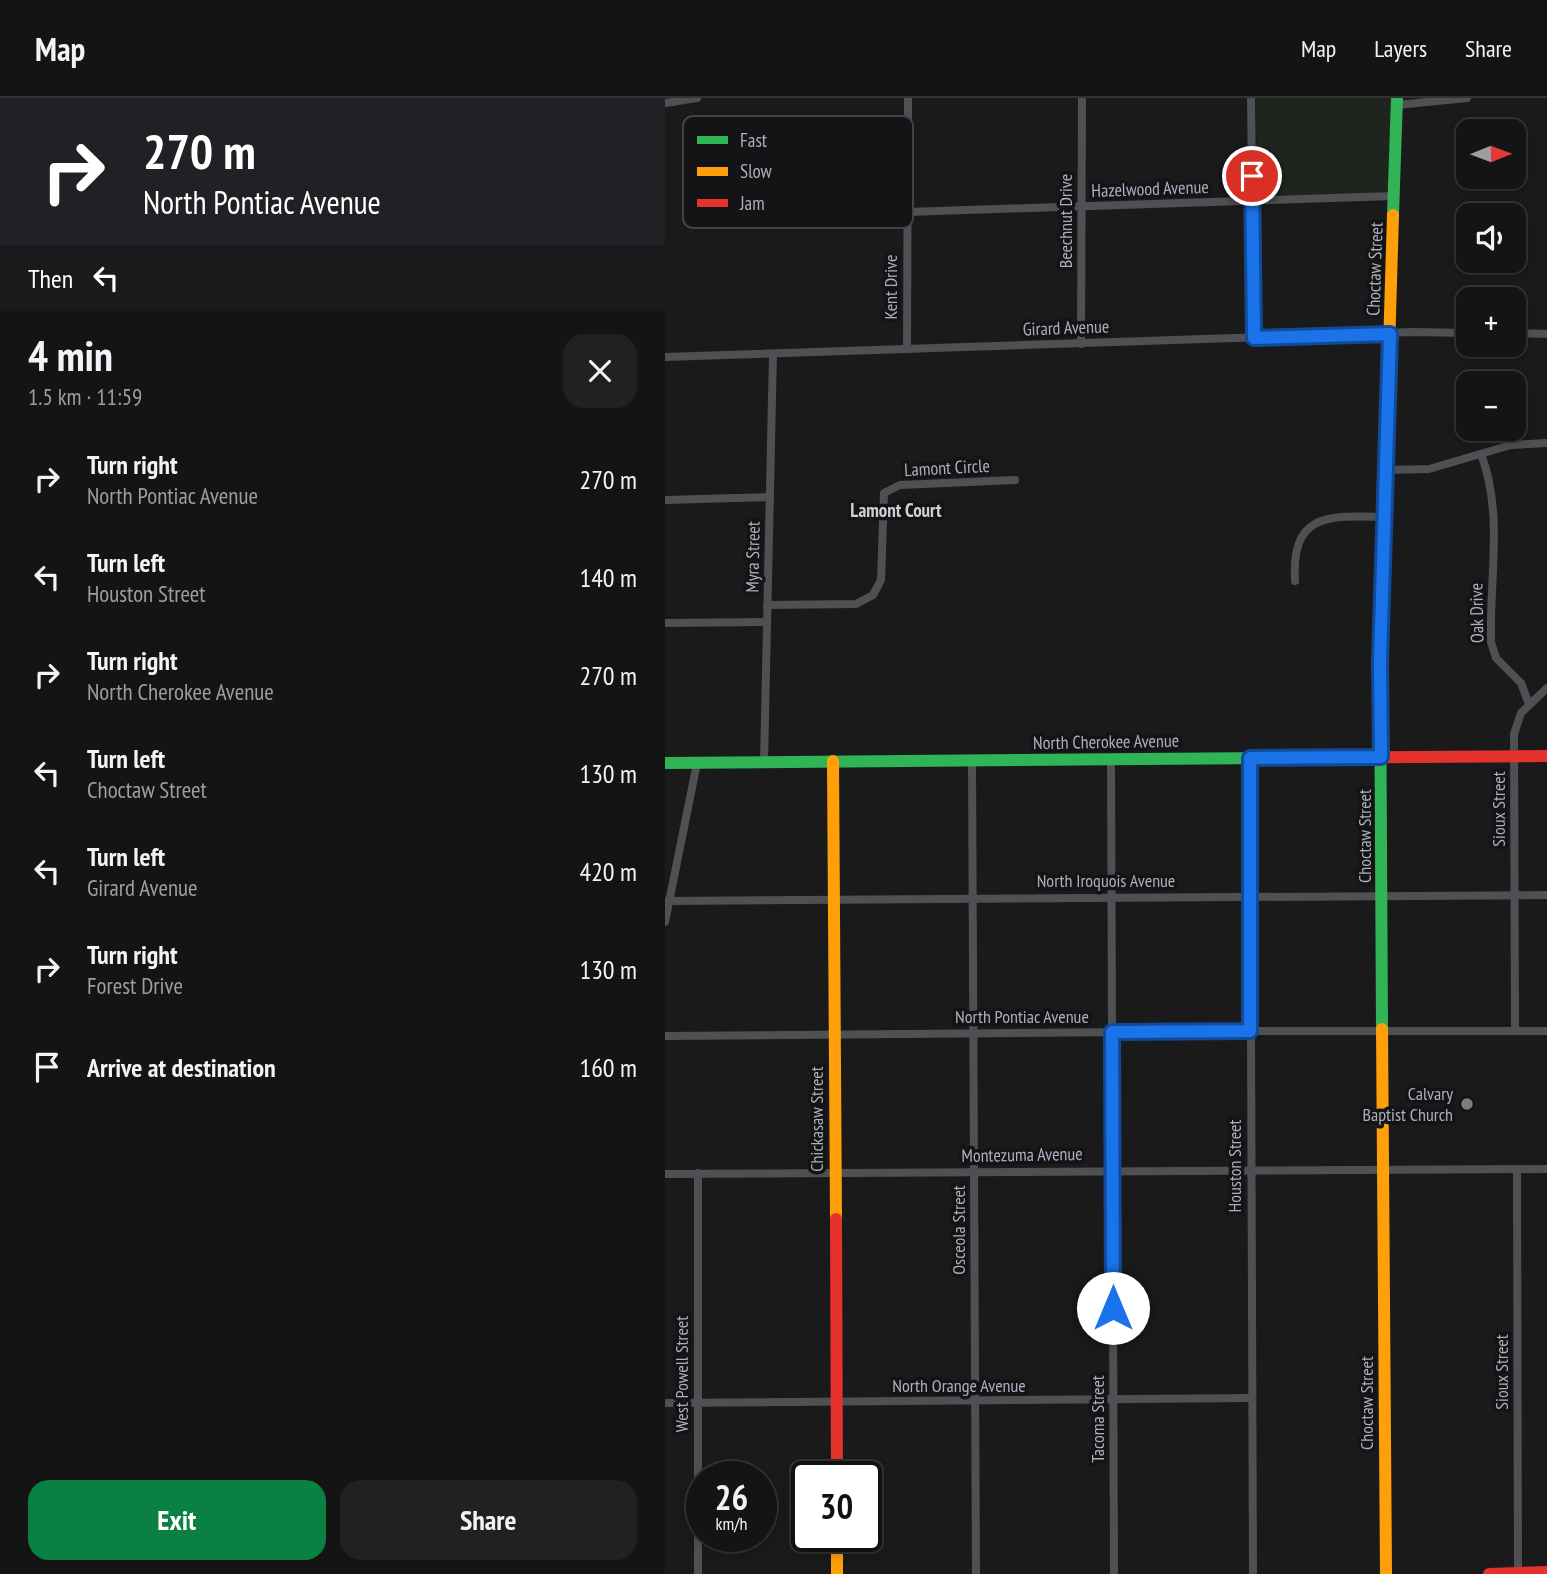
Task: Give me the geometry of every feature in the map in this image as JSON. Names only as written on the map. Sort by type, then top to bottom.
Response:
[{"type":"street","points":[[665,103],[697,98]]},
{"type":"street","name":"Kent Drive","points":[[908,98],[908,116]]},
{"type":"street","name":"Beechnut Drive","points":[[1081,98],[1081,344]]},
{"type":"street","points":[[1251,98],[1254,338]]},
{"type":"street","points":[[1397,101],[1467,98]]},
{"type":"street","name":"Choctaw Street","points":[[1386,1574],[1380,662],[1397,101]]},
{"type":"street","name":"Hazelwood Avenue","points":[[913,212],[1394,196]]},
{"type":"street","name":"Kent Drive","points":[[907,349],[908,228]]},
{"type":"street","name":"Girard Avenue","points":[[665,357],[1456,333]]},
{"type":"street","points":[[1526,333],[1547,334]]},
{"type":"street","name":"Myra Street","points":[[764,762],[773,354]]},
{"type":"street","points":[[1386,470],[1429,469],[1511,445],[1547,443]]},
{"type":"street","name":"Oak Drive","points":[[1481,454],[1490,480],[1494,508],[1491,642],[1496,658],[1521,684],[1529,704]]},
{"type":"street","name":"Lamont Circle","points":[[767,605],[856,604],[873,595],[881,576],[884,493],[900,485],[1015,480]]},
{"type":"street","points":[[665,500],[770,498]]},
{"type":"street","points":[[1295,581],[1295,556],[1310,526],[1321,519],[1331,517],[1385,516]]},
{"type":"street","points":[[665,624],[767,622]]},
{"type":"street","points":[[1515,756],[1515,727],[1521,713],[1547,688]]},
{"type":"street","name":"Sioux Street","points":[[1515,756],[1515,1031]]},
{"type":"street","name":"North Cherokee Avenue","points":[[665,763],[1547,756]]},
{"type":"street","name":"Houston Street","points":[[1250,758],[1253,1574]]},
{"type":"street","name":"Tacoma Street","points":[[1111,759],[1114,1574]]},
{"type":"street","name":"Osceola Street","points":[[972,760],[976,1574]]},
{"type":"street","name":"Chickasaw Street","points":[[833,761],[837,1461]]},
{"type":"street","points":[[665,922],[667,901],[698,762]]},
{"type":"street","name":"North Iroquois Avenue","points":[[667,901],[1547,895]]},
{"type":"street","name":"North Pontiac Avenue","points":[[665,1036],[1547,1031]]},
{"type":"street","name":"Sioux Street","points":[[1517,1169],[1518,1574]]},
{"type":"street","name":"Montezuma Avenue","points":[[665,1174],[1547,1169]]},
{"type":"street","name":"West Powell Street","points":[[698,1173],[698,1574]]},
{"type":"street","name":"North Orange Avenue","points":[[665,1403],[1252,1398]]},
{"type":"street","points":[[837,1552],[837,1574]]},
{"type":"street","points":[[1489,1574],[1547,1572]]},
{"type":"shaded area","points":[[1256,98],[1393,98],[1388,190],[1382,193],[1261,196],[1257,189]]},
{"type":"traffic: fast","points":[[1393,215],[1397,98]]},
{"type":"traffic: fast","points":[[1382,583],[1382,1029]]},
{"type":"traffic: fast","points":[[665,763],[1269,758]]},
{"type":"traffic: slow","points":[[1382,583],[1393,215]]},
{"type":"traffic: slow","points":[[833,761],[836,1219]]},
{"type":"traffic: slow","points":[[1382,1029],[1386,1574]]},
{"type":"traffic: slow","points":[[837,1552],[837,1574]]},
{"type":"traffic: jam","points":[[1269,758],[1547,756]]},
{"type":"traffic: jam","points":[[836,1219],[837,1461]]},
{"type":"traffic: jam","points":[[1489,1574],[1547,1572]]},
{"type":"place","name":"Calvary Baptist Church","points":[[1467,1104]]},
{"type":"district","name":"Lamont Court","points":[[896,510]]},
{"type":"route","points":[[1113,1308],[1112,1032],[1250,1031],[1250,758],[1381,757],[1380,662],[1390,334],[1254,338],[1252,176]]}]
